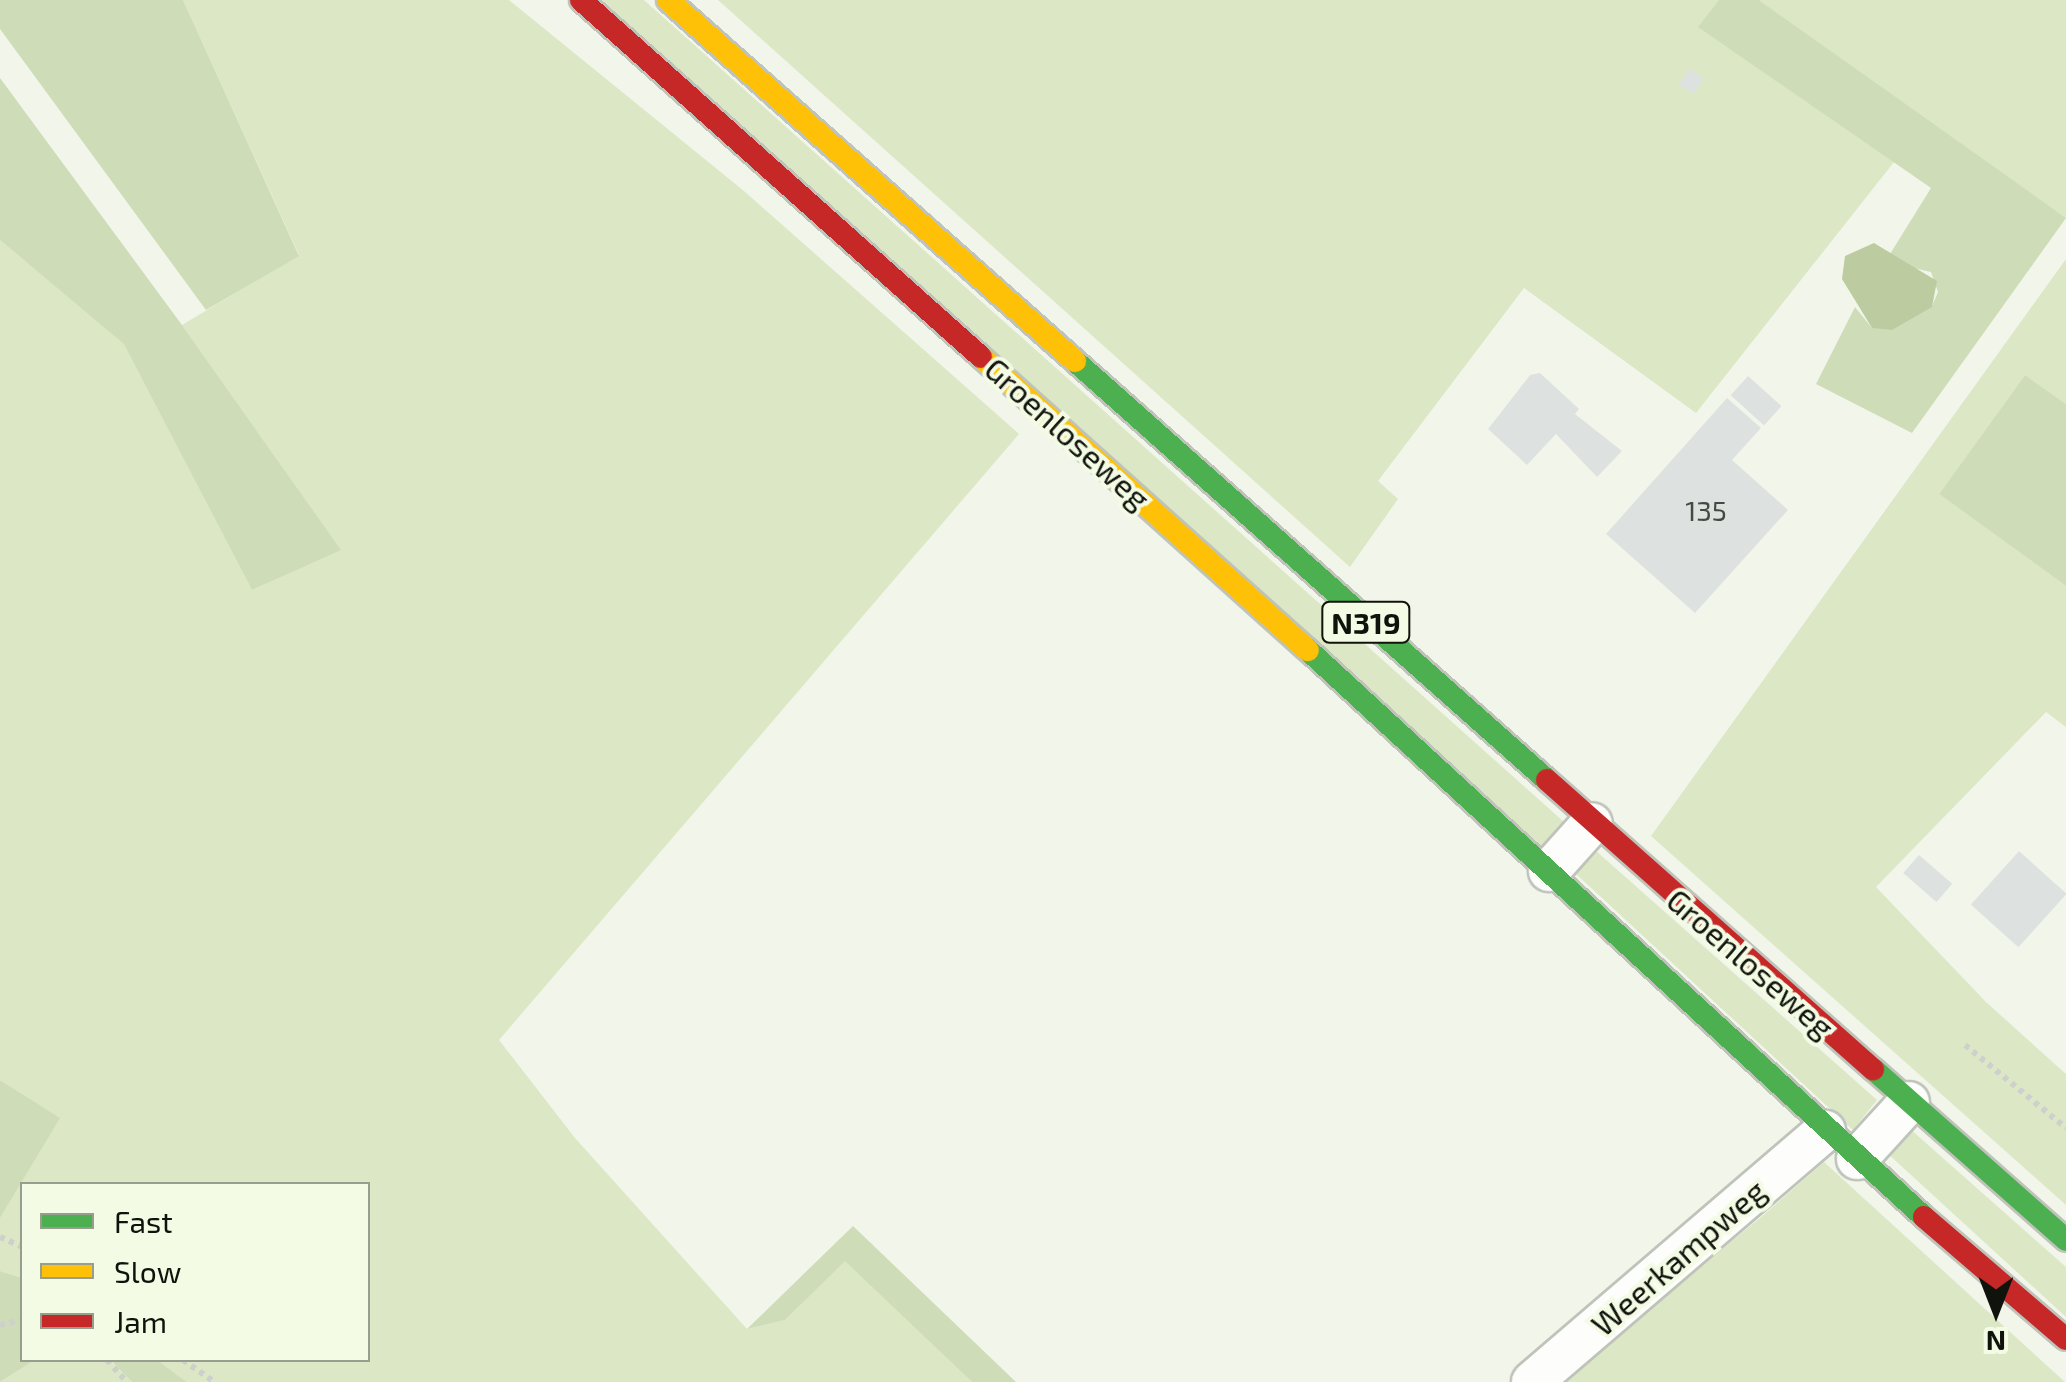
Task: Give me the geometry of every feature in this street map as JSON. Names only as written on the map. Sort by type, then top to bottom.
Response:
[{"type":"street","name":"Groenloseweg","points":[[582,0],[1549,871],[1825,1131],[2066,1340]]},
{"type":"street","name":"Groenloseweg","points":[[668,0],[1592,824],[2066,1240]]},
{"type":"street","points":[[1549,871],[1592,824]]},
{"type":"street","points":[[1856,1158],[1909,1102]]},
{"type":"street","name":"Weerkampweg","points":[[1532,1382],[1825,1131]]},
{"type":"path","points":[[1964,1045],[2066,1128]]},
{"type":"path","points":[[110,1362],[127,1382]]},
{"type":"path","points":[[186,1362],[214,1382]]},
{"type":"shaded area","points":[[0,0],[183,0],[299,256],[206,310],[0,29]]},
{"type":"shaded area","points":[[183,0],[509,0],[744,191],[1019,434],[499,1040],[575,1138],[747,1329],[785,1320],[845,1260],[972,1382],[187,1382],[160,1362],[370,1362],[370,1182],[21,1182],[59,1118],[0,1080],[0,240],[125,344],[252,590],[340,549],[182,325],[299,255]]},
{"type":"shaded area","points":[[591,0],[644,0],[1564,822],[1543,850]]},
{"type":"shaded area","points":[[718,0],[1719,0],[1699,27],[1894,162],[1696,413],[1524,288],[1378,481],[1398,499],[1350,567]]},
{"type":"shaded area","points":[[1719,0],[1759,0],[2066,218],[1912,433],[1816,384],[1855,307],[1872,328],[1932,306],[1938,292],[1931,272],[1905,266],[1890,254],[1931,188],[1698,27]]},
{"type":"shaded area","points":[[1759,0],[2066,0],[2066,218],[1984,161]]},
{"type":"shaded area","points":[[0,78],[341,550],[252,590],[124,344],[0,240]]},
{"type":"shaded area","points":[[1874,243],[1937,281],[1932,307],[1892,330],[1872,328],[1842,279],[1845,256]]},
{"type":"shaded area","points":[[2066,259],[2066,404],[2025,375],[1939,494],[2066,586],[2066,727],[2046,712],[1876,887],[1986,1002],[2066,1074],[2066,1205],[1651,836]]},
{"type":"shaded area","points":[[2025,375],[2066,404],[2066,586],[1939,494]]},
{"type":"shaded area","points":[[1595,850],[1877,1100],[1853,1130],[1575,873]]},
{"type":"shaded area","points":[[0,1080],[60,1118],[0,1218]]},
{"type":"shaded area","points":[[1909,1128],[2066,1267],[2066,1317],[1886,1152]]},
{"type":"shaded area","points":[[1824,1162],[2065,1382],[1560,1382],[1760,1218]]},
{"type":"shaded area","points":[[20,1184],[20,1277],[0,1271],[0,1218]]},
{"type":"shaded area","points":[[853,1226],[1016,1382],[972,1382],[845,1261],[785,1320],[747,1329]]},
{"type":"shaded area","points":[[0,1271],[20,1277],[20,1362],[32,1362],[0,1382]]},
{"type":"shaded area","points":[[32,1362],[111,1362],[132,1382],[0,1382]]},
{"type":"shaded area","points":[[112,1362],[160,1362],[187,1382],[132,1382]]},
{"type":"building","points":[[1690,69],[1704,79],[1693,94],[1679,84]]},
{"type":"building","points":[[1540,373],[1579,409],[1575,414],[1622,451],[1597,477],[1556,434],[1527,465],[1488,429],[1530,375]]},
{"type":"building","points":[[1748,376],[1781,406],[1764,425],[1731,395]]},
{"type":"building","points":[[1727,398],[1761,428],[1732,460],[1788,510],[1695,613],[1606,534]]},
{"type":"building","points":[[2019,851],[2066,894],[2018,947],[1971,905]]},
{"type":"building","points":[[1919,855],[1952,884],[1936,902],[1903,873]]},
{"type":"traffic: fast","points":[[1075,361],[1547,780]]},
{"type":"traffic: fast","points":[[1308,650],[1924,1217]]},
{"type":"traffic: fast","points":[[1873,1069],[2066,1240]]},
{"type":"traffic: slow","points":[[668,0],[1075,361]]},
{"type":"traffic: slow","points":[[981,357],[1308,650]]},
{"type":"traffic: jam","points":[[581,0],[981,357]]},
{"type":"traffic: jam","points":[[1547,780],[1873,1069]]},
{"type":"traffic: jam","points":[[1924,1217],[2066,1339]]}]
